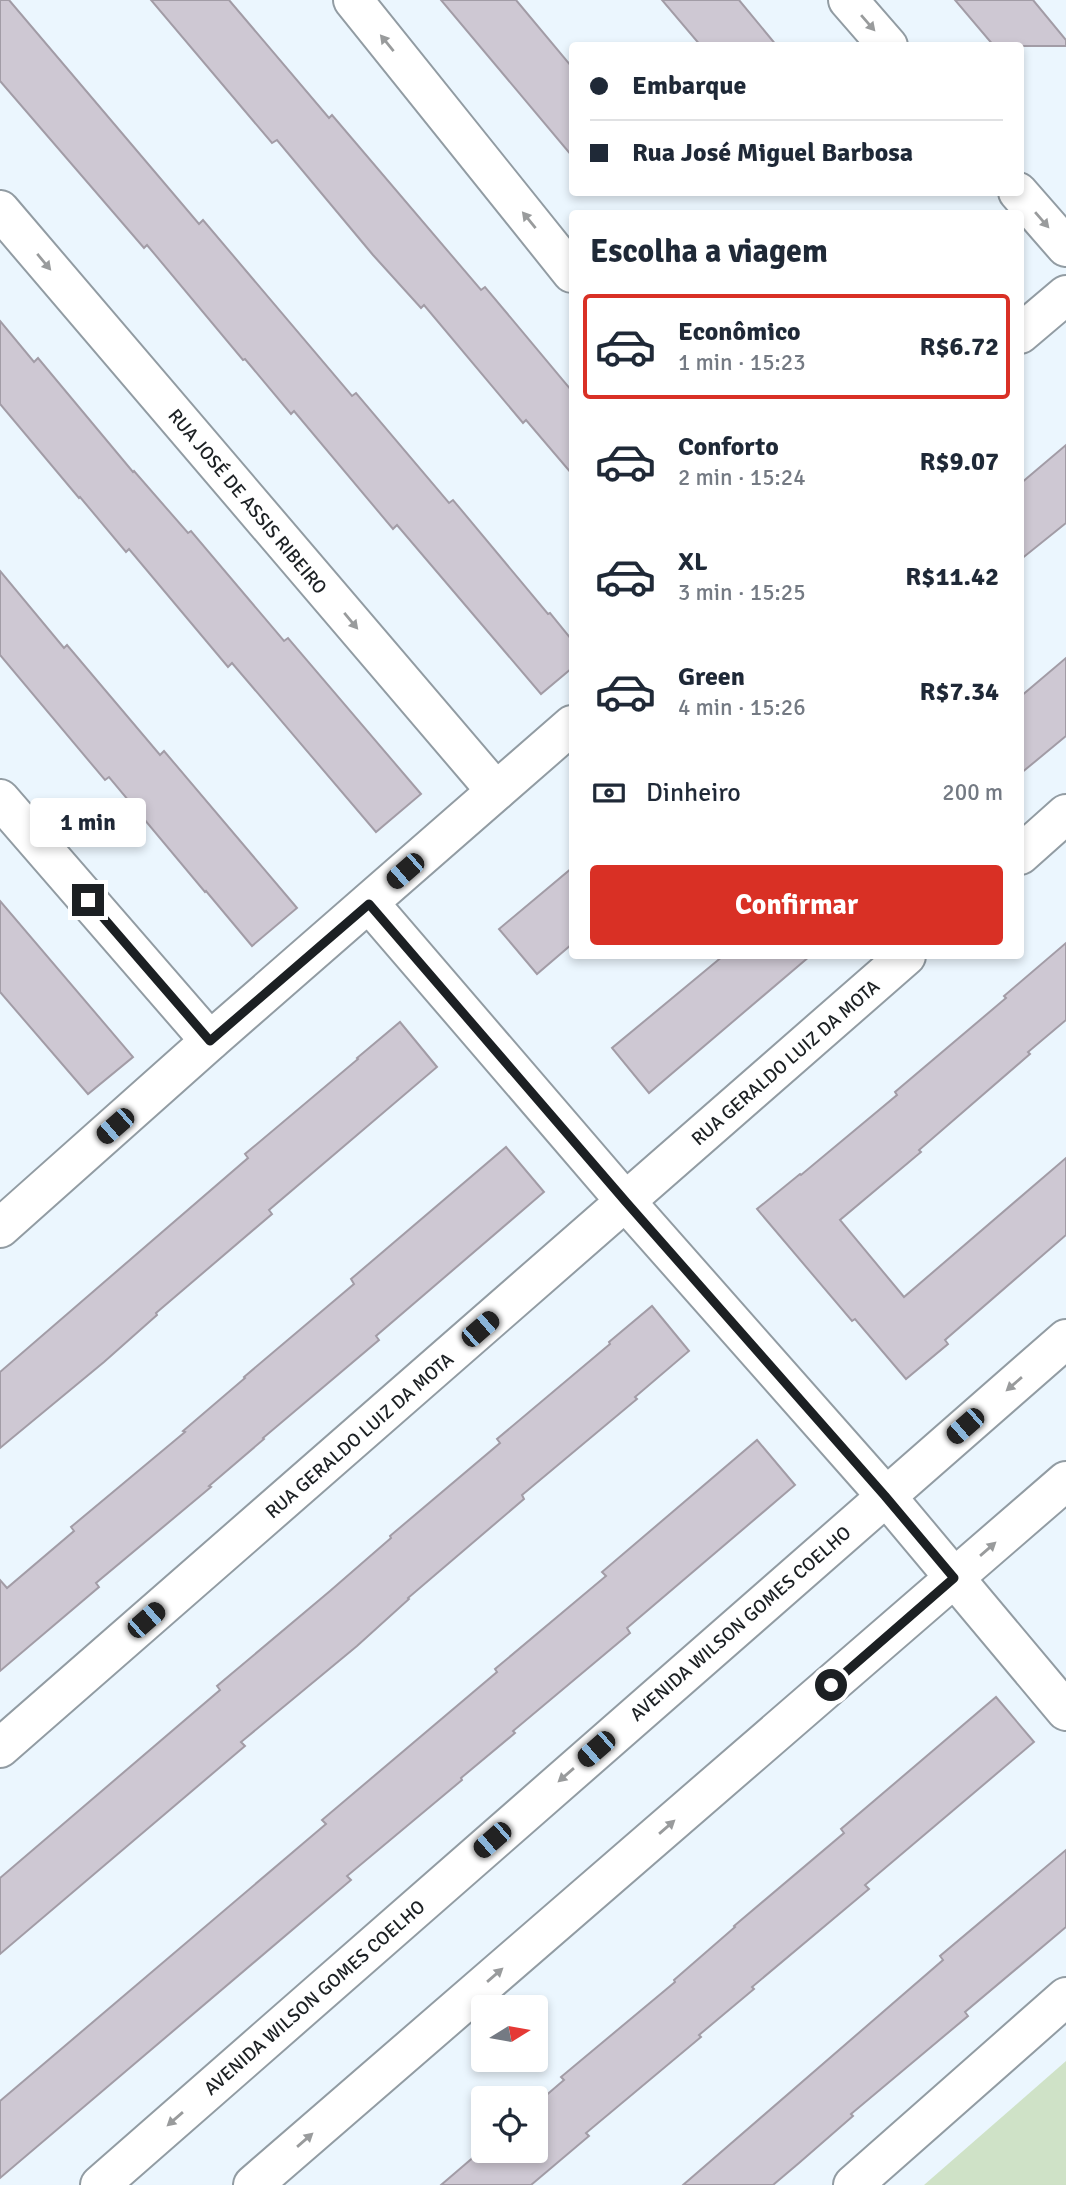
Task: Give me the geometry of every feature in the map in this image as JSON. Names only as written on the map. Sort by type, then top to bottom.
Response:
[{"type":"street","points":[[352,0],[569,269]]},
{"type":"street","points":[[848,0],[885,42]]},
{"type":"street","points":[[1021,196],[1066,247]]},
{"type":"street","name":"RUA JOSÉ DE ASSIS RIBEIRO","points":[[0,210],[496,791]]},
{"type":"street","points":[[1024,331],[1066,295]]},
{"type":"street","points":[[0,1228],[569,728]]},
{"type":"street","points":[[0,799],[210,1041]]},
{"type":"street","points":[[1024,851],[1066,814]]},
{"type":"street","points":[[369,904],[885,1496],[1066,1711]]},
{"type":"street","name":"RUA GERALDO LUIZ DA MOTA","points":[[0,1748],[903,959]]},
{"type":"street","name":"AVENIDA WILSON GOMES COELHO","points":[[100,2185],[1066,1339]]},
{"type":"street","points":[[253,2185],[1066,1481]]},
{"type":"street","points":[[853,2185],[1066,1997]]},
{"type":"green space","points":[[1066,2061],[1066,2185],[924,2185]]},
{"type":"building","points":[[0,0],[9,0],[199,224],[203,220],[352,396],[356,393],[449,503],[453,500],[548,614],[550,613],[569,636],[569,671],[541,694],[397,525],[393,529],[294,411],[291,414],[147,245],[144,248],[0,81]]},
{"type":"building","points":[[151,0],[229,0],[329,118],[332,115],[481,290],[485,287],[569,387],[569,470],[526,420],[523,423],[424,305],[421,308],[373,255],[277,140],[272,143]]},
{"type":"building","points":[[441,0],[516,0],[569,63],[569,152]]},
{"type":"building","points":[[662,0],[739,0],[774,42],[698,42]]},
{"type":"building","points":[[955,0],[1033,0],[1066,40],[1066,46],[1024,46],[1024,42],[991,42]]},
{"type":"building","points":[[0,321],[34,362],[38,358],[133,472],[188,533],[191,531],[284,641],[288,638],[421,794],[376,832],[232,663],[228,667],[129,549],[126,552],[0,404]]},
{"type":"building","points":[[1066,445],[1066,523],[1024,557],[1024,481]]},
{"type":"building","points":[[0,571],[64,648],[67,645],[160,755],[164,751],[297,908],[252,946],[109,777],[105,780],[0,655]]},
{"type":"building","points":[[1066,658],[1066,736],[1024,771],[1024,694]]},
{"type":"building","points":[[569,871],[569,947],[537,974],[499,929]]},
{"type":"building","points":[[0,901],[133,1057],[88,1094],[0,992]]},
{"type":"building","points":[[1066,943],[1066,1020],[919,1150],[921,1152],[840,1220],[904,1297],[1066,1158],[1066,1235],[945,1340],[948,1344],[906,1379],[855,1319],[852,1321],[757,1209],[897,1095],[895,1092]]},
{"type":"building","points":[[719,959],[806,959],[649,1093],[612,1048]]},
{"type":"building","points":[[400,1022],[437,1067],[269,1210],[272,1214],[156,1313],[157,1315],[104,1362],[0,1448],[0,1372],[248,1158],[245,1154]]},
{"type":"building","points":[[506,1147],[544,1192],[376,1336],[379,1340],[96,1583],[99,1587],[0,1671],[0,1580],[7,1588],[74,1531],[71,1527],[185,1432],[183,1431],[244,1377],[354,1284],[351,1279]]},
{"type":"building","points":[[652,1306],[689,1351],[635,1397],[637,1399],[522,1495],[524,1499],[408,1598],[357,1646],[241,1742],[245,1746],[0,1954],[0,1878],[220,1690],[217,1686],[500,1443],[497,1439]]},
{"type":"building","points":[[757,1440],[795,1485],[627,1628],[630,1633],[513,1731],[515,1733],[461,1778],[462,1780],[347,1876],[351,1880],[0,2178],[0,2101],[326,1824],[322,1820],[497,1672],[495,1669],[606,1576],[602,1572]]},
{"type":"building","points":[[996,1697],[1034,1742],[865,1885],[869,1889],[752,1987],[754,1989],[699,2035],[701,2037],[586,2133],[589,2136],[531,2185],[441,2185],[471,2159],[471,2163],[548,2163],[548,2094],[564,2080],[561,2077],[675,1982],[674,1980],[734,1926],[844,1833],[841,1829]]},
{"type":"building","points":[[1066,1850],[1066,1927],[965,2012],[968,2016],[851,2114],[853,2116],[773,2185],[683,2185],[943,1960],[940,1956]]},
{"type":"route","points":[[88,900],[210,1041],[369,904],[954,1578],[831,1685]]}]
